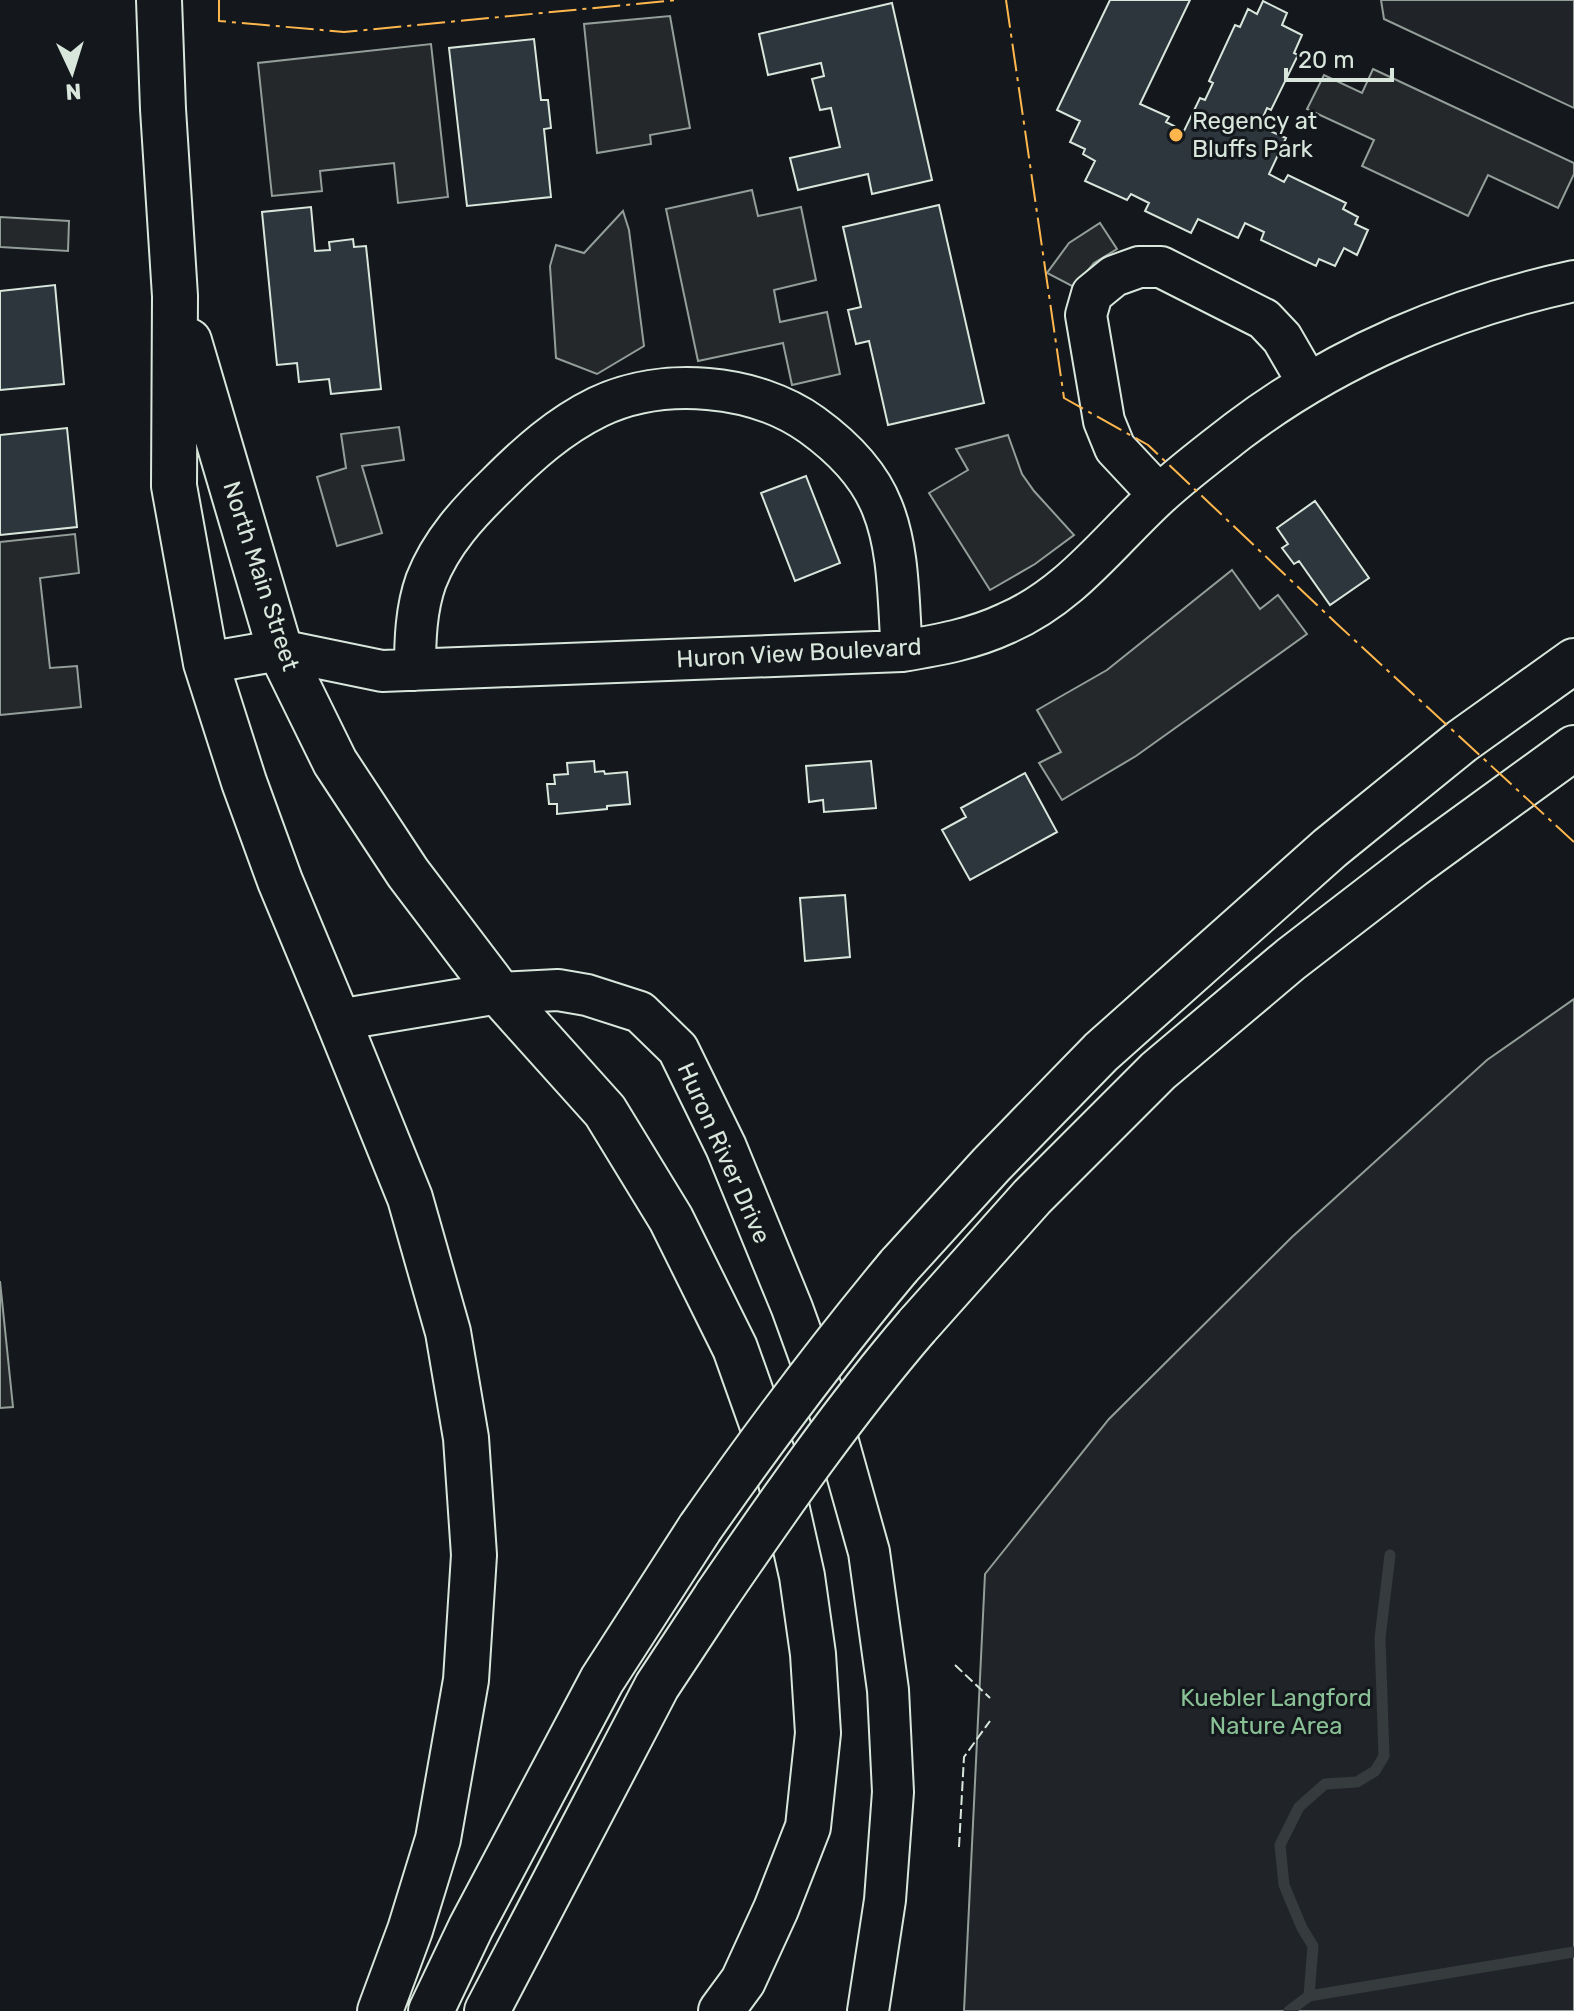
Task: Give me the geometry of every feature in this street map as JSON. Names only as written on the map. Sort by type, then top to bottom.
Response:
[{"type":"main road","name":"North Main Street","points":[[159,0],[175,296],[174,486],[206,663],[280,881],[410,1198],[448,1332],[466,1438],[474,1555],[466,1680],[438,1839],[410,1930],[380,2011]]},
{"type":"main road","name":"North Main Street","points":[[175,296],[280,650],[335,762],[408,873],[499,993],[605,1111],[671,1219],[735,1348],[778,1469],[802,1576],[813,1654],[818,1733],[808,1827],[776,1909],[743,1981],[721,2011]]},
{"type":"main road","points":[[431,2011],[471,1927],[602,1680],[700,1528],[789,1402],[899,1266],[991,1165],[1101,1052],[1330,848],[1462,741],[1574,661]]},
{"type":"main road","points":[[487,2011],[657,1686],[767,1521],[878,1371],[1032,1197],[1158,1071],[1291,959],[1413,865],[1574,748]]},
{"type":"street","points":[[1159,495],[1115,448],[1104,421],[1086,315],[1092,294],[1114,276],[1139,267],[1161,267],[1264,319],[1282,338],[1308,383]]},
{"type":"street","name":"Huron View Boulevard","points":[[206,663],[280,650],[382,671],[902,651],[961,641],[1010,622],[1072,583],[1159,495],[1240,429],[1308,383],[1433,323],[1495,302],[1574,281]]},
{"type":"street","points":[[415,670],[415,630],[426,581],[452,533],[478,504],[538,444],[598,407],[635,394],[686,389],[738,393],[790,409],[826,435],[858,466],[882,507],[894,553],[902,651]]},
{"type":"street","name":"Huron River Drive","points":[[338,1020],[499,993],[558,990],[587,995],[640,1012],[678,1049],[726,1147],[792,1308],[830,1413],[869,1552],[888,1690],[893,1792],[885,1900],[868,2011]]},
{"type":"green space","points":[[1381,0],[1574,0],[1574,108],[1384,19]]},
{"type":"green space","name":"Kuebler Langford Nature Area","points":[[1574,999],[1574,2011],[964,2011],[985,1574],[1109,1419],[1292,1237],[1487,1060]]},
{"type":"shaded area","points":[[670,16],[690,128],[650,135],[651,144],[597,153],[584,24]]},
{"type":"shaded area","points":[[431,44],[448,197],[398,203],[394,163],[320,171],[322,191],[272,196],[258,63]]},
{"type":"shaded area","points":[[1373,69],[1574,163],[1574,174],[1558,208],[1488,175],[1468,216],[1362,166],[1374,140],[1307,109],[1324,75],[1362,93]]},
{"type":"shaded area","points":[[752,190],[758,216],[801,207],[816,280],[774,290],[780,322],[827,312],[840,374],[792,385],[783,343],[698,361],[666,209]]},
{"type":"shaded area","points":[[623,211],[629,230],[644,346],[597,374],[556,358],[550,266],[556,245],[584,253]]},
{"type":"shaded area","points":[[0,217],[69,221],[68,251],[0,247]]},
{"type":"shaded area","points":[[1100,223],[1117,249],[1094,263],[1074,287],[1047,273],[1069,243]]},
{"type":"shaded area","points":[[399,427],[404,460],[362,466],[382,533],[337,546],[317,477],[346,468],[341,434]]},
{"type":"shaded area","points":[[1008,435],[1022,474],[1074,535],[1035,564],[990,590],[929,493],[968,470],[956,449]]},
{"type":"shaded area","points":[[75,534],[79,573],[40,578],[50,668],[77,666],[81,707],[0,715],[0,542]]},
{"type":"shaded area","points":[[1232,570],[1260,609],[1278,595],[1307,634],[1136,756],[1062,800],[1039,763],[1061,752],[1037,710],[1107,670]]},
{"type":"shaded area","points":[[0,1281],[13,1407],[0,1408]]},
{"type":"building","name":"Regency at Bluffs Park","points":[[1110,0],[1190,0],[1140,104],[1169,117],[1166,122],[1184,131],[1200,98],[1205,100],[1213,83],[1209,81],[1235,25],[1240,27],[1248,9],[1257,14],[1263,1],[1287,13],[1282,25],[1302,35],[1294,53],[1298,55],[1271,110],[1267,108],[1259,126],[1286,138],[1269,174],[1284,182],[1288,175],[1346,203],[1343,209],[1358,217],[1355,224],[1368,230],[1357,255],[1344,248],[1335,266],[1319,259],[1316,266],[1261,240],[1264,232],[1245,223],[1238,238],[1198,219],[1191,233],[1145,211],[1149,203],[1131,194],[1127,200],[1085,181],[1095,161],[1083,154],[1085,149],[1070,142],[1080,121],[1057,110]]},
{"type":"building","points":[[892,3],[932,180],[872,194],[868,174],[798,190],[790,158],[840,147],[831,108],[820,110],[812,79],[824,76],[821,63],[768,75],[759,34]]},
{"type":"building","points":[[534,39],[541,100],[548,100],[551,128],[544,129],[551,197],[467,206],[449,48]]},
{"type":"building","points":[[939,205],[984,403],[888,425],[869,341],[856,344],[848,310],[861,307],[843,227]]},
{"type":"building","points":[[311,207],[315,251],[330,250],[329,242],[353,239],[354,247],[366,246],[381,389],[331,394],[329,379],[299,382],[297,363],[277,365],[262,212]]},
{"type":"building","points":[[55,285],[64,384],[0,390],[0,291]]},
{"type":"building","points":[[67,428],[77,527],[0,535],[0,435]]},
{"type":"building","points":[[806,476],[840,563],[795,581],[761,493]]},
{"type":"building","points":[[1315,501],[1369,578],[1330,605],[1299,561],[1294,564],[1282,548],[1288,544],[1277,528]]},
{"type":"building","points":[[594,761],[595,772],[627,772],[630,804],[557,814],[557,804],[549,804],[547,784],[555,784],[554,775],[568,774],[567,763]]},
{"type":"building","points":[[871,761],[876,808],[824,812],[823,800],[809,802],[806,766]]},
{"type":"building","points":[[1025,773],[1057,832],[970,880],[942,830],[966,817],[961,808]]},
{"type":"building","points":[[845,895],[850,957],[805,961],[800,898]]},
{"type":"waterway","points":[[1309,1996],[1313,1946],[1284,1885],[1280,1845],[1299,1807],[1325,1784],[1357,1782],[1375,1771],[1384,1756],[1380,1638],[1390,1555]]},
{"type":"waterway","points":[[1289,2011],[1309,1996],[1574,1952]]},
{"type":"fence","points":[[955,1665],[990,1698]]},
{"type":"fence","points":[[959,1847],[964,1757],[990,1721]]},
{"type":"power","points":[[219,0],[219,21],[344,32],[677,0]]},
{"type":"power","points":[[1006,0],[1064,398],[1148,445],[1574,842]]},
{"type":"place","name":"Regency at Bluffs Park","points":[[1176,135]]}]
